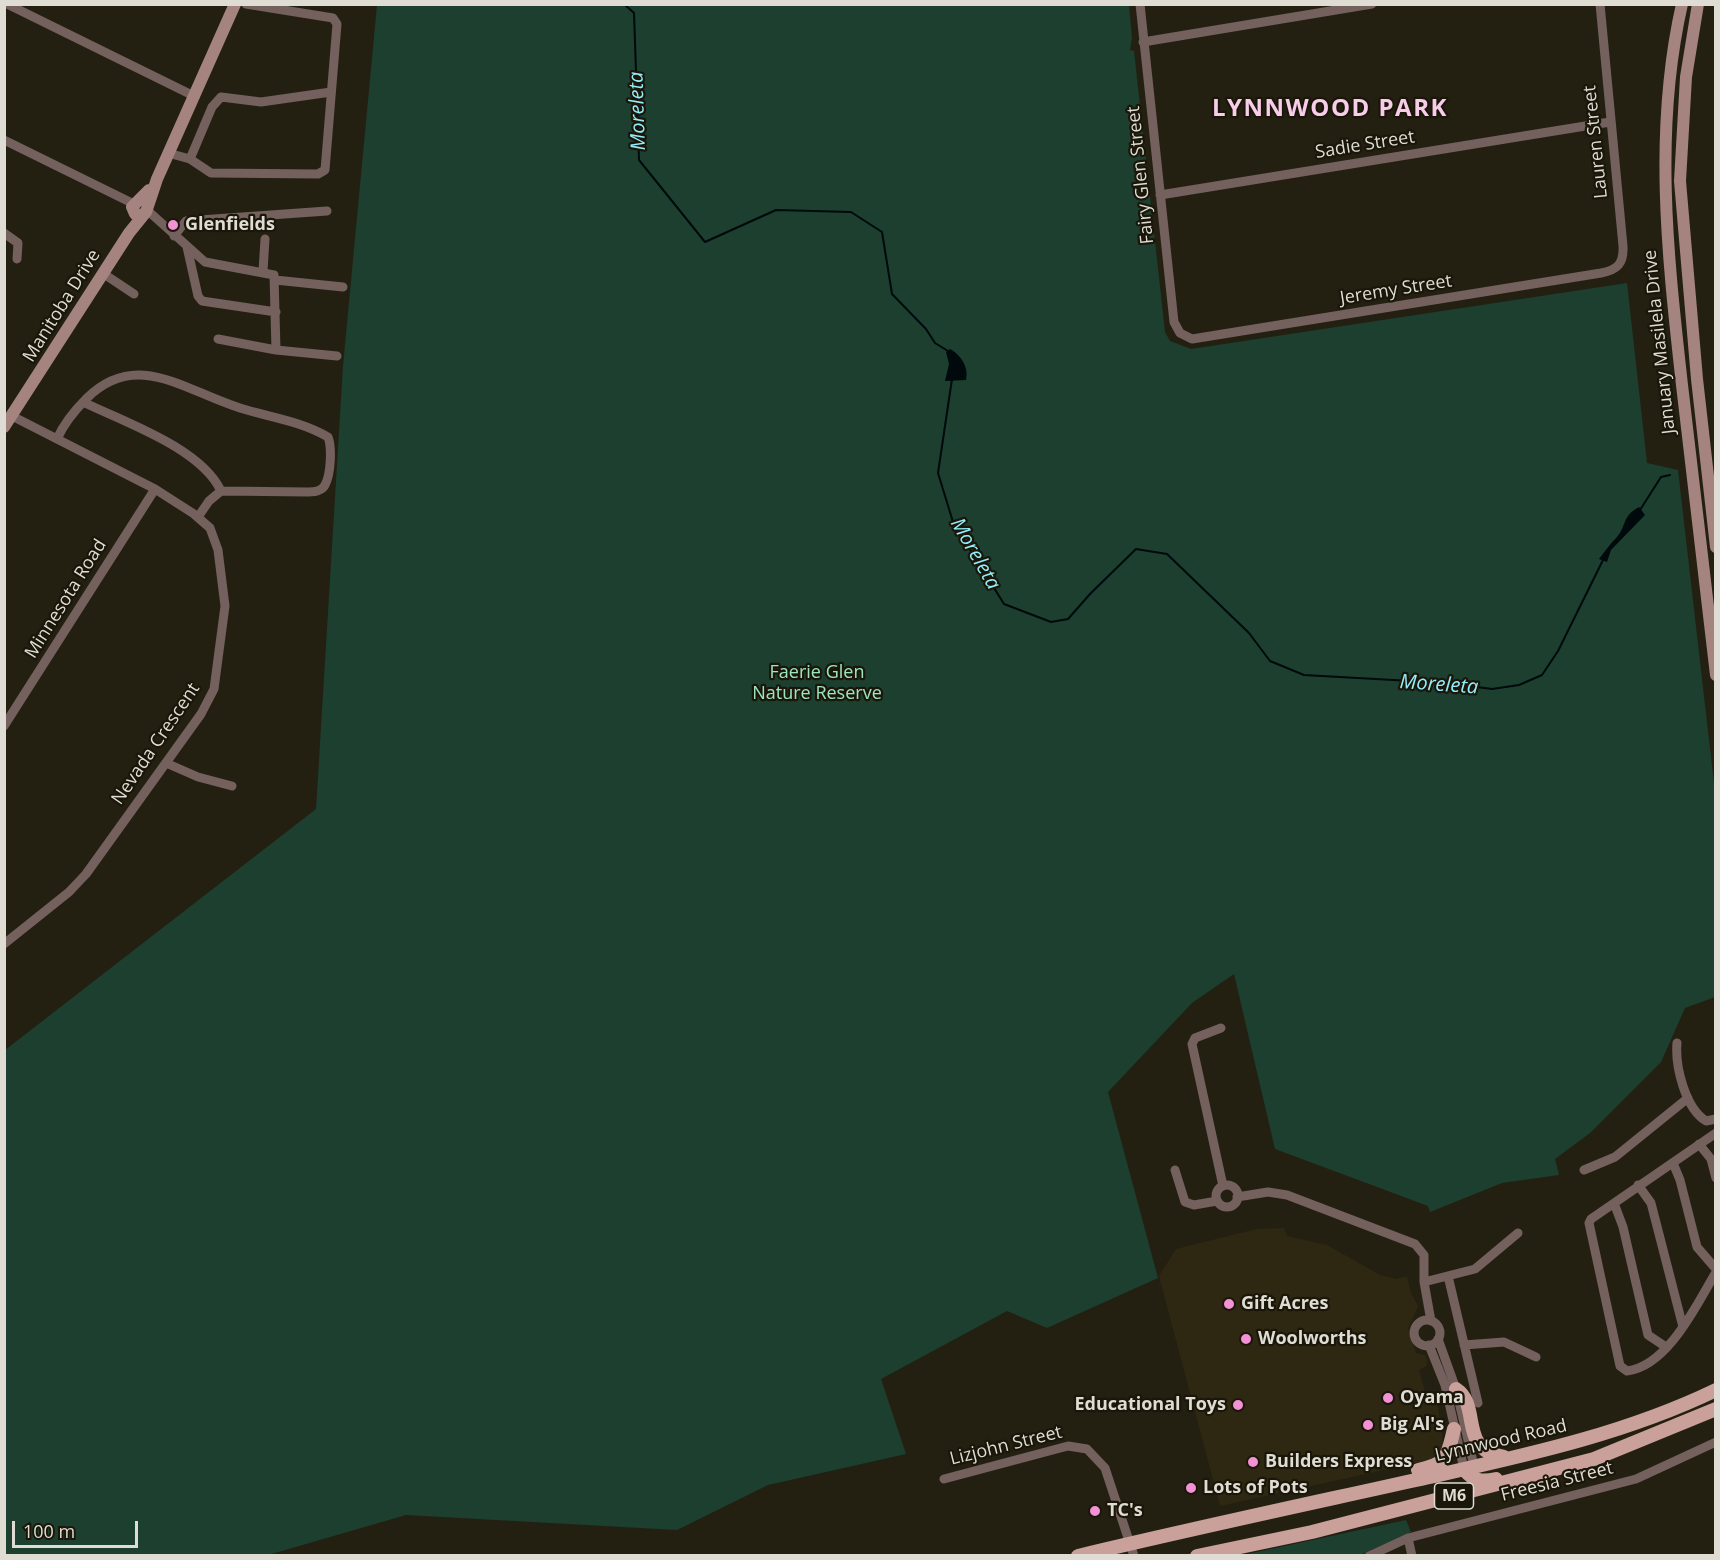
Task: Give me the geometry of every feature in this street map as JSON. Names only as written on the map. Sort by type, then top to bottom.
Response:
[{"type":"main road","name":"Manitoba Drive","points":[[4,427],[129,233],[154,185],[235,4]]},
{"type":"main road","name":"January Masilela Drive","points":[[1682,4],[1670,76],[1666,120],[1665,220],[1716,675]]},
{"type":"main road","name":"January Masilela Drive","points":[[1698,4],[1686,77],[1681,197],[1697,379],[1716,547]]},
{"type":"main road","points":[[1456,1389],[1464,1399],[1477,1442],[1490,1454],[1507,1458]]},
{"type":"main road","name":"Lynnwood Road","points":[[1078,1556],[1133,1549],[1342,1496],[1471,1472],[1507,1458],[1561,1447],[1613,1430],[1716,1390]]},
{"type":"main road","name":"M6","points":[[1197,1556],[1312,1532],[1594,1459],[1716,1409]]},
{"type":"main road","points":[[1342,1496],[1373,1482],[1441,1463],[1449,1453],[1454,1429]]},
{"type":"main road","points":[[1471,1472],[1484,1482],[1643,1439]]},
{"type":"main road","points":[[1450,1497],[1470,1490],[1471,1472]]},
{"type":"street","points":[[7,4],[194,96]]},
{"type":"street","points":[[168,153],[190,159],[211,173],[321,173],[326,167],[338,29],[336,21],[246,4]]},
{"type":"street","name":"Fairy Glen Street","points":[[1140,4],[1175,325],[1186,338]]},
{"type":"street","points":[[1143,42],[1372,4]]},
{"type":"street","name":"Lauren Street","points":[[1600,4],[1623,252],[1621,264],[1611,271]]},
{"type":"street","points":[[190,159],[212,107],[221,97],[261,102],[331,92]]},
{"type":"street","name":"Sadie Street","points":[[1160,195],[1610,122]]},
{"type":"street","points":[[4,140],[140,208],[205,261],[274,274],[276,350]]},
{"type":"street","points":[[174,236],[186,221],[327,211]]},
{"type":"street","points":[[4,233],[18,243],[17,259]]},
{"type":"street","points":[[263,271],[265,239]]},
{"type":"street","points":[[187,247],[198,296],[202,301],[276,312]]},
{"type":"street","name":"Jeremy Street","points":[[1186,338],[1204,338],[1611,271]]},
{"type":"street","points":[[104,274],[134,294]]},
{"type":"street","points":[[275,280],[343,287]]},
{"type":"street","points":[[218,339],[276,350],[337,356]]},
{"type":"street","points":[[57,439],[63,426],[83,402],[110,379],[133,375],[158,376],[208,398],[280,419],[328,437],[331,446],[326,482],[320,489],[308,492],[221,491],[209,501],[198,517]]},
{"type":"street","points":[[83,402],[157,437],[188,456],[214,478],[221,491]]},
{"type":"street","name":"Nevada Crescent","points":[[4,944],[80,881],[210,699],[217,682],[225,606],[218,550],[213,532],[198,517],[155,489],[12,416]]},
{"type":"street","name":"Minnesota Road","points":[[4,726],[155,489]]},
{"type":"street","points":[[166,763],[198,777],[232,786]]},
{"type":"street","points":[[1221,1028],[1195,1038],[1192,1044],[1223,1186]]},
{"type":"street","points":[[1677,1042],[1676,1051],[1688,1098],[1696,1115],[1706,1120],[1716,1119]]},
{"type":"street","points":[[1584,1170],[1615,1157],[1688,1098]]},
{"type":"street","points":[[1673,1162],[1680,1180],[1697,1247],[1716,1270],[1683,1327],[1666,1347],[1640,1370],[1627,1371],[1620,1366],[1589,1223],[1591,1219],[1638,1185],[1716,1133]]},
{"type":"street","points":[[1699,1144],[1711,1158],[1716,1179]]},
{"type":"street","points":[[1175,1170],[1185,1202],[1194,1205],[1217,1201]]},
{"type":"street","points":[[1638,1185],[1651,1203],[1683,1327]]},
{"type":"street","points":[[1217,1201],[1222,1206],[1229,1207],[1235,1203],[1237,1197],[1233,1188],[1223,1186]]},
{"type":"street","points":[[1217,1201],[1218,1191],[1223,1186]]},
{"type":"street","points":[[1237,1197],[1268,1192],[1287,1195],[1407,1239],[1424,1255],[1424,1282],[1431,1321],[1438,1326],[1438,1339],[1456,1389],[1471,1472]]},
{"type":"street","points":[[1614,1203],[1623,1227],[1648,1335],[1666,1347]]},
{"type":"street","points":[[1424,1282],[1479,1267],[1518,1233]]},
{"type":"street","points":[[1448,1276],[1478,1403]]},
{"type":"street","points":[[1426,1297],[1419,1323],[1415,1329],[1416,1340],[1429,1345],[1445,1385],[1454,1429],[1471,1472]]},
{"type":"street","points":[[1419,1323],[1431,1321]]},
{"type":"street","points":[[1429,1345],[1438,1339]]},
{"type":"street","points":[[1464,1345],[1504,1342],[1536,1357]]},
{"type":"street","name":"Freesia Street","points":[[1369,1556],[1408,1538],[1618,1484],[1716,1442]]},
{"type":"street","name":"Lizjohn Street","points":[[944,1479],[1068,1446],[1087,1449],[1105,1468],[1133,1549]]},
{"type":"street","points":[[1408,1538],[1413,1556]]},
{"type":"shaded area","points":[[950,349],[963,362],[967,375],[966,380],[945,381],[949,364],[946,352]]},
{"type":"shaded area","points":[[1639,507],[1645,515],[1611,550],[1607,562],[1599,559],[1620,533],[1627,517]]},
{"type":"shaded area","points":[[1284,1228],[1287,1236],[1327,1245],[1380,1275],[1396,1279],[1407,1276],[1411,1293],[1418,1306],[1408,1328],[1416,1353],[1425,1355],[1427,1360],[1426,1366],[1419,1370],[1425,1392],[1432,1393],[1437,1399],[1444,1449],[1438,1458],[1220,1506],[1159,1276],[1176,1249],[1257,1229]]},
{"type":"green space","name":"Faerie Glen Nature Reserve","points":[[377,5],[1129,5],[1132,38],[1130,50],[1134,51],[1165,332],[1170,341],[1191,349],[1627,283],[1647,463],[1678,470],[1715,792],[1715,997],[1685,1008],[1661,1062],[1590,1133],[1555,1159],[1559,1175],[1502,1183],[1430,1212],[1428,1206],[1275,1149],[1234,974],[1192,1003],[1108,1092],[1158,1278],[1047,1328],[1007,1311],[881,1379],[906,1454],[768,1485],[677,1530],[406,1515],[268,1555],[5,1556],[5,1050],[316,809],[343,366]]},
{"type":"green space","points":[[1406,1520],[1411,1532],[1360,1555],[1238,1556]]},
{"type":"waterway","name":"Moreleta","points":[[624,4],[634,13],[639,160],[705,242],[776,210],[851,212],[882,232],[892,294],[926,329],[935,343],[948,351]]},
{"type":"waterway","name":"Moreleta","points":[[952,379],[938,473],[953,522],[1004,604],[1051,622],[1068,619],[1136,549],[1167,554],[1249,633],[1270,661],[1304,675],[1447,683],[1492,689],[1519,685],[1542,675],[1558,651],[1603,560]]},
{"type":"waterway","name":"Moreleta","points":[[1640,510],[1661,477],[1670,475]]},
{"type":"place","name":"Glenfields","points":[[173,225]]},
{"type":"place","name":"Gift Acres","points":[[1229,1304]]},
{"type":"place","name":"Woolworths","points":[[1246,1339]]},
{"type":"place","name":"Oyama","points":[[1388,1398]]},
{"type":"place","name":"Educational Toys","points":[[1238,1405]]},
{"type":"place","name":"Big Al's","points":[[1368,1425]]},
{"type":"place","name":"Builders Express","points":[[1253,1462]]},
{"type":"place","name":"Lots of Pots","points":[[1191,1488]]},
{"type":"place","name":"TC's","points":[[1095,1511]]},
{"type":"district","name":"LYNNWOOD PARK","points":[[1330,109]]}]
